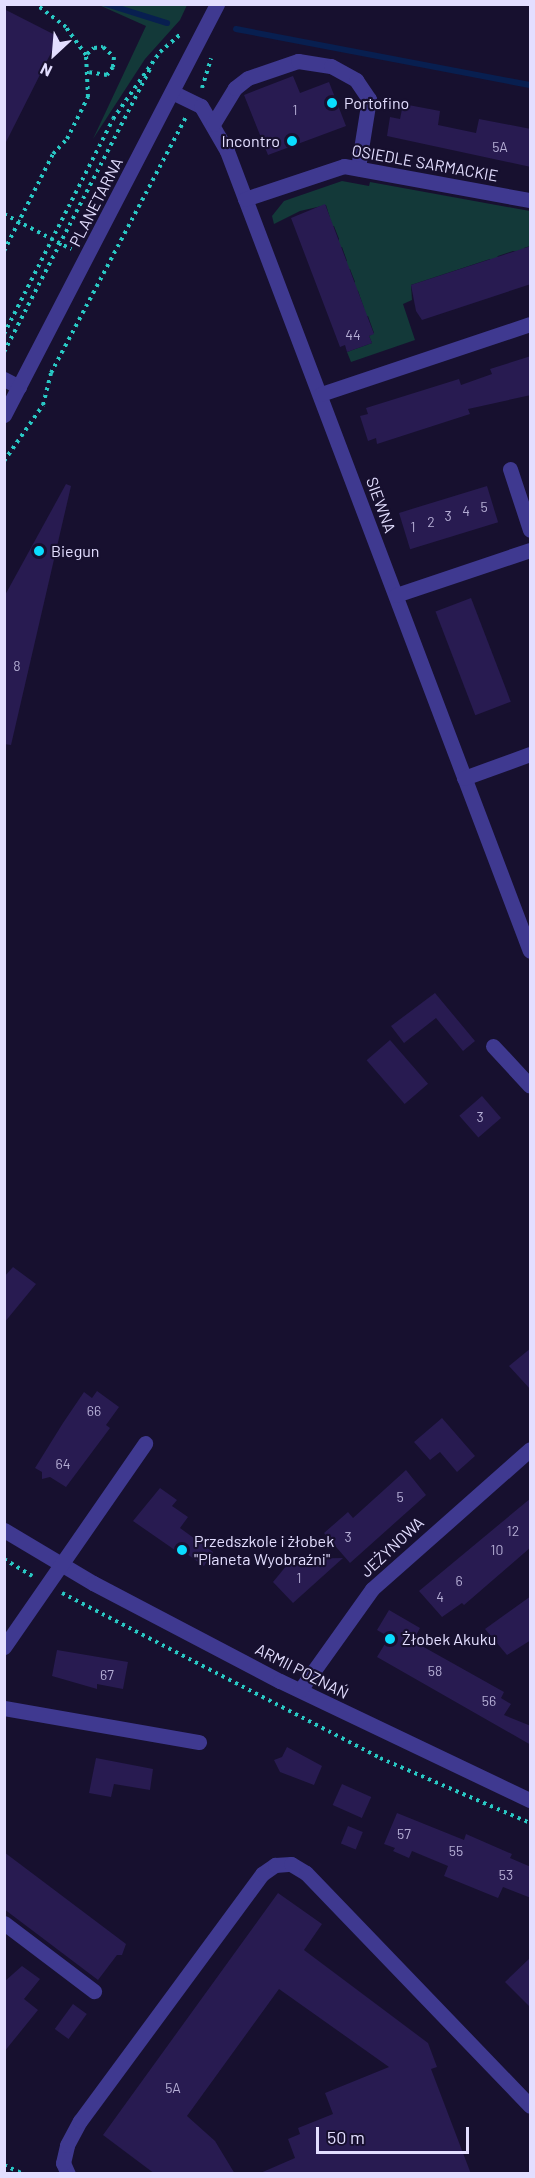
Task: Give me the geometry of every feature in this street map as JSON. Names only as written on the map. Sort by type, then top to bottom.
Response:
[{"type":"street","name":"PLANETARNA","points":[[4,415],[217,4]]},
{"type":"street","points":[[213,124],[238,84],[292,62],[338,69],[356,80],[362,98],[358,168]]},
{"type":"street","name":"SIEWNA","points":[[172,92],[194,102],[213,124],[245,199],[531,951]]},
{"type":"street","name":"OSIEDLE SARMACKIE","points":[[245,199],[333,167],[358,168],[531,200]]},
{"type":"street","points":[[321,394],[531,324]]},
{"type":"street","points":[[4,379],[19,387]]},
{"type":"street","points":[[510,469],[531,530]]},
{"type":"street","points":[[396,596],[531,550]]},
{"type":"street","points":[[464,778],[531,754]]},
{"type":"street","points":[[493,1046],[531,1086]]},
{"type":"street","points":[[4,1647],[49,1586],[145,1443]]},
{"type":"street","name":"JEŻYNOWA","points":[[300,1690],[372,1589],[531,1449]]},
{"type":"street","name":"ARMII POZNAŃ","points":[[4,1530],[63,1565],[300,1690],[531,1800]]},
{"type":"street","points":[[4,1708],[199,1742]]},
{"type":"street","points":[[68,2174],[63,2163],[74,2132],[262,1874],[275,1865],[291,1864],[306,1873],[531,2106]]},
{"type":"street","points":[[6,1926],[94,1991]]},
{"type":"path","points":[[4,251],[53,154],[67,139],[88,97],[86,55],[66,27],[36,4]]},
{"type":"path","points":[[4,334],[113,119],[151,66],[186,24]]},
{"type":"path","points":[[86,55],[94,48],[103,47],[114,57],[113,67],[106,75],[97,76],[88,71]]},
{"type":"path","points":[[4,352],[151,66]]},
{"type":"path","points":[[4,461],[43,405],[51,373],[194,102]]},
{"type":"path","points":[[4,214],[52,239]]},
{"type":"path","points":[[4,1559],[49,1586],[380,1758],[531,1823]]},
{"type":"path","points":[[4,2165],[22,2173]]},
{"type":"green space","points":[[99,5],[187,5],[180,20],[145,59],[93,139],[146,26]]},
{"type":"green space","points":[[342,181],[369,186],[370,182],[530,211],[530,246],[524,248],[526,253],[513,251],[498,256],[492,265],[490,259],[411,285],[412,300],[403,304],[415,340],[351,362],[347,352],[372,343],[369,336],[374,333],[368,316],[362,318],[364,308],[358,291],[350,285],[355,282],[350,269],[345,271],[342,263],[347,261],[342,247],[336,249],[339,239],[334,226],[328,228],[330,218],[326,205],[300,211],[274,224],[272,216],[284,201]]},
{"type":"building","points":[[4,9],[59,37],[4,146]]},
{"type":"building","points":[[293,76],[300,93],[329,82],[346,126],[268,155],[244,95]]},
{"type":"building","points":[[403,104],[440,111],[438,125],[476,133],[479,119],[531,129],[531,167],[387,136],[390,117],[400,119]]},
{"type":"building","points":[[325,204],[374,334],[369,336],[372,343],[347,352],[345,345],[340,347],[291,218]]},
{"type":"building","points":[[531,246],[531,284],[422,320],[416,311],[411,285]]},
{"type":"building","points":[[531,356],[531,395],[468,409],[470,414],[377,444],[376,438],[368,441],[360,416],[368,414],[366,408],[459,379],[461,385],[492,374],[490,369]]},
{"type":"building","points":[[66,484],[71,486],[11,745],[4,744],[4,597]]},
{"type":"building","points":[[487,486],[498,522],[410,549],[399,513]]},
{"type":"building","points":[[471,598],[511,702],[475,715],[436,612]]},
{"type":"building","points":[[435,993],[475,1041],[463,1051],[436,1018],[404,1043],[391,1026]]},
{"type":"building","points":[[390,1040],[428,1084],[405,1104],[367,1060]]},
{"type":"building","points":[[482,1096],[501,1118],[478,1138],[459,1116]]},
{"type":"building","points":[[13,1267],[36,1284],[4,1323],[4,1277]]},
{"type":"building","points":[[531,1348],[531,1390],[509,1366]]},
{"type":"building","points":[[97,1391],[119,1407],[106,1425],[110,1428],[66,1487],[50,1477],[42,1479],[42,1472],[35,1468],[63,1423],[84,1392],[92,1398]]},
{"type":"building","points":[[442,1418],[475,1456],[457,1472],[440,1452],[430,1460],[414,1442]]},
{"type":"building","points":[[406,1470],[426,1495],[350,1563],[324,1533],[348,1512],[353,1518]]},
{"type":"building","points":[[160,1488],[177,1500],[172,1506],[188,1517],[180,1528],[213,1552],[204,1566],[184,1552],[182,1555],[133,1521]]},
{"type":"building","points":[[531,1498],[531,1547],[464,1605],[462,1603],[442,1617],[419,1591]]},
{"type":"building","points":[[343,1558],[293,1603],[273,1582],[292,1559]]},
{"type":"building","points":[[531,1596],[531,1640],[507,1655],[485,1629]]},
{"type":"building","points":[[389,1610],[420,1628],[413,1641],[504,1692],[501,1698],[511,1704],[504,1715],[531,1726],[531,1745],[377,1657],[389,1637],[377,1630]]},
{"type":"building","points":[[57,1650],[128,1662],[123,1689],[97,1684],[97,1689],[52,1676]]},
{"type":"building","points":[[287,1747],[322,1766],[314,1785],[280,1772],[274,1760],[282,1757]]},
{"type":"building","points":[[96,1758],[153,1769],[150,1790],[114,1784],[111,1797],[89,1793]]},
{"type":"building","points":[[342,1784],[371,1797],[362,1818],[333,1805]]},
{"type":"building","points":[[397,1813],[464,1840],[466,1834],[512,1854],[510,1858],[531,1867],[531,1898],[503,1887],[498,1898],[444,1876],[448,1866],[412,1851],[409,1858],[393,1851],[395,1848],[384,1844]]},
{"type":"building","points":[[348,1826],[363,1832],[356,1850],[341,1844]]},
{"type":"building","points":[[4,1852],[126,1944],[122,1955],[117,1955],[98,1980],[4,1909]]},
{"type":"building","points":[[278,1893],[322,1924],[304,1950],[428,2043],[437,2067],[431,2069],[471,2174],[258,2174],[295,2158],[288,2139],[300,2134],[298,2128],[333,2114],[325,2093],[389,2067],[279,1989],[187,2116],[215,2141],[235,2174],[155,2174],[103,2135]]},
{"type":"building","points":[[531,1957],[531,2008],[505,1982]]},
{"type":"building","points":[[22,1966],[40,1979],[24,1999],[38,2010],[4,2052],[4,1982]]},
{"type":"building","points":[[73,2004],[87,2014],[69,2039],[55,2029]]},
{"type":"waterway","points":[[106,4],[167,23]]},
{"type":"waterway","points":[[236,29],[530,85]]},
{"type":"place","name":"Portofino","points":[[332,103]]},
{"type":"place","name":"Incontro","points":[[292,141]]},
{"type":"place","name":"Biegun","points":[[39,551]]},
{"type":"place","name":"Przedszkole i żłobek \"Planeta Wyobraźni\"","points":[[182,1550]]},
{"type":"place","name":"Żłobek Akuku","points":[[390,1639]]}]
